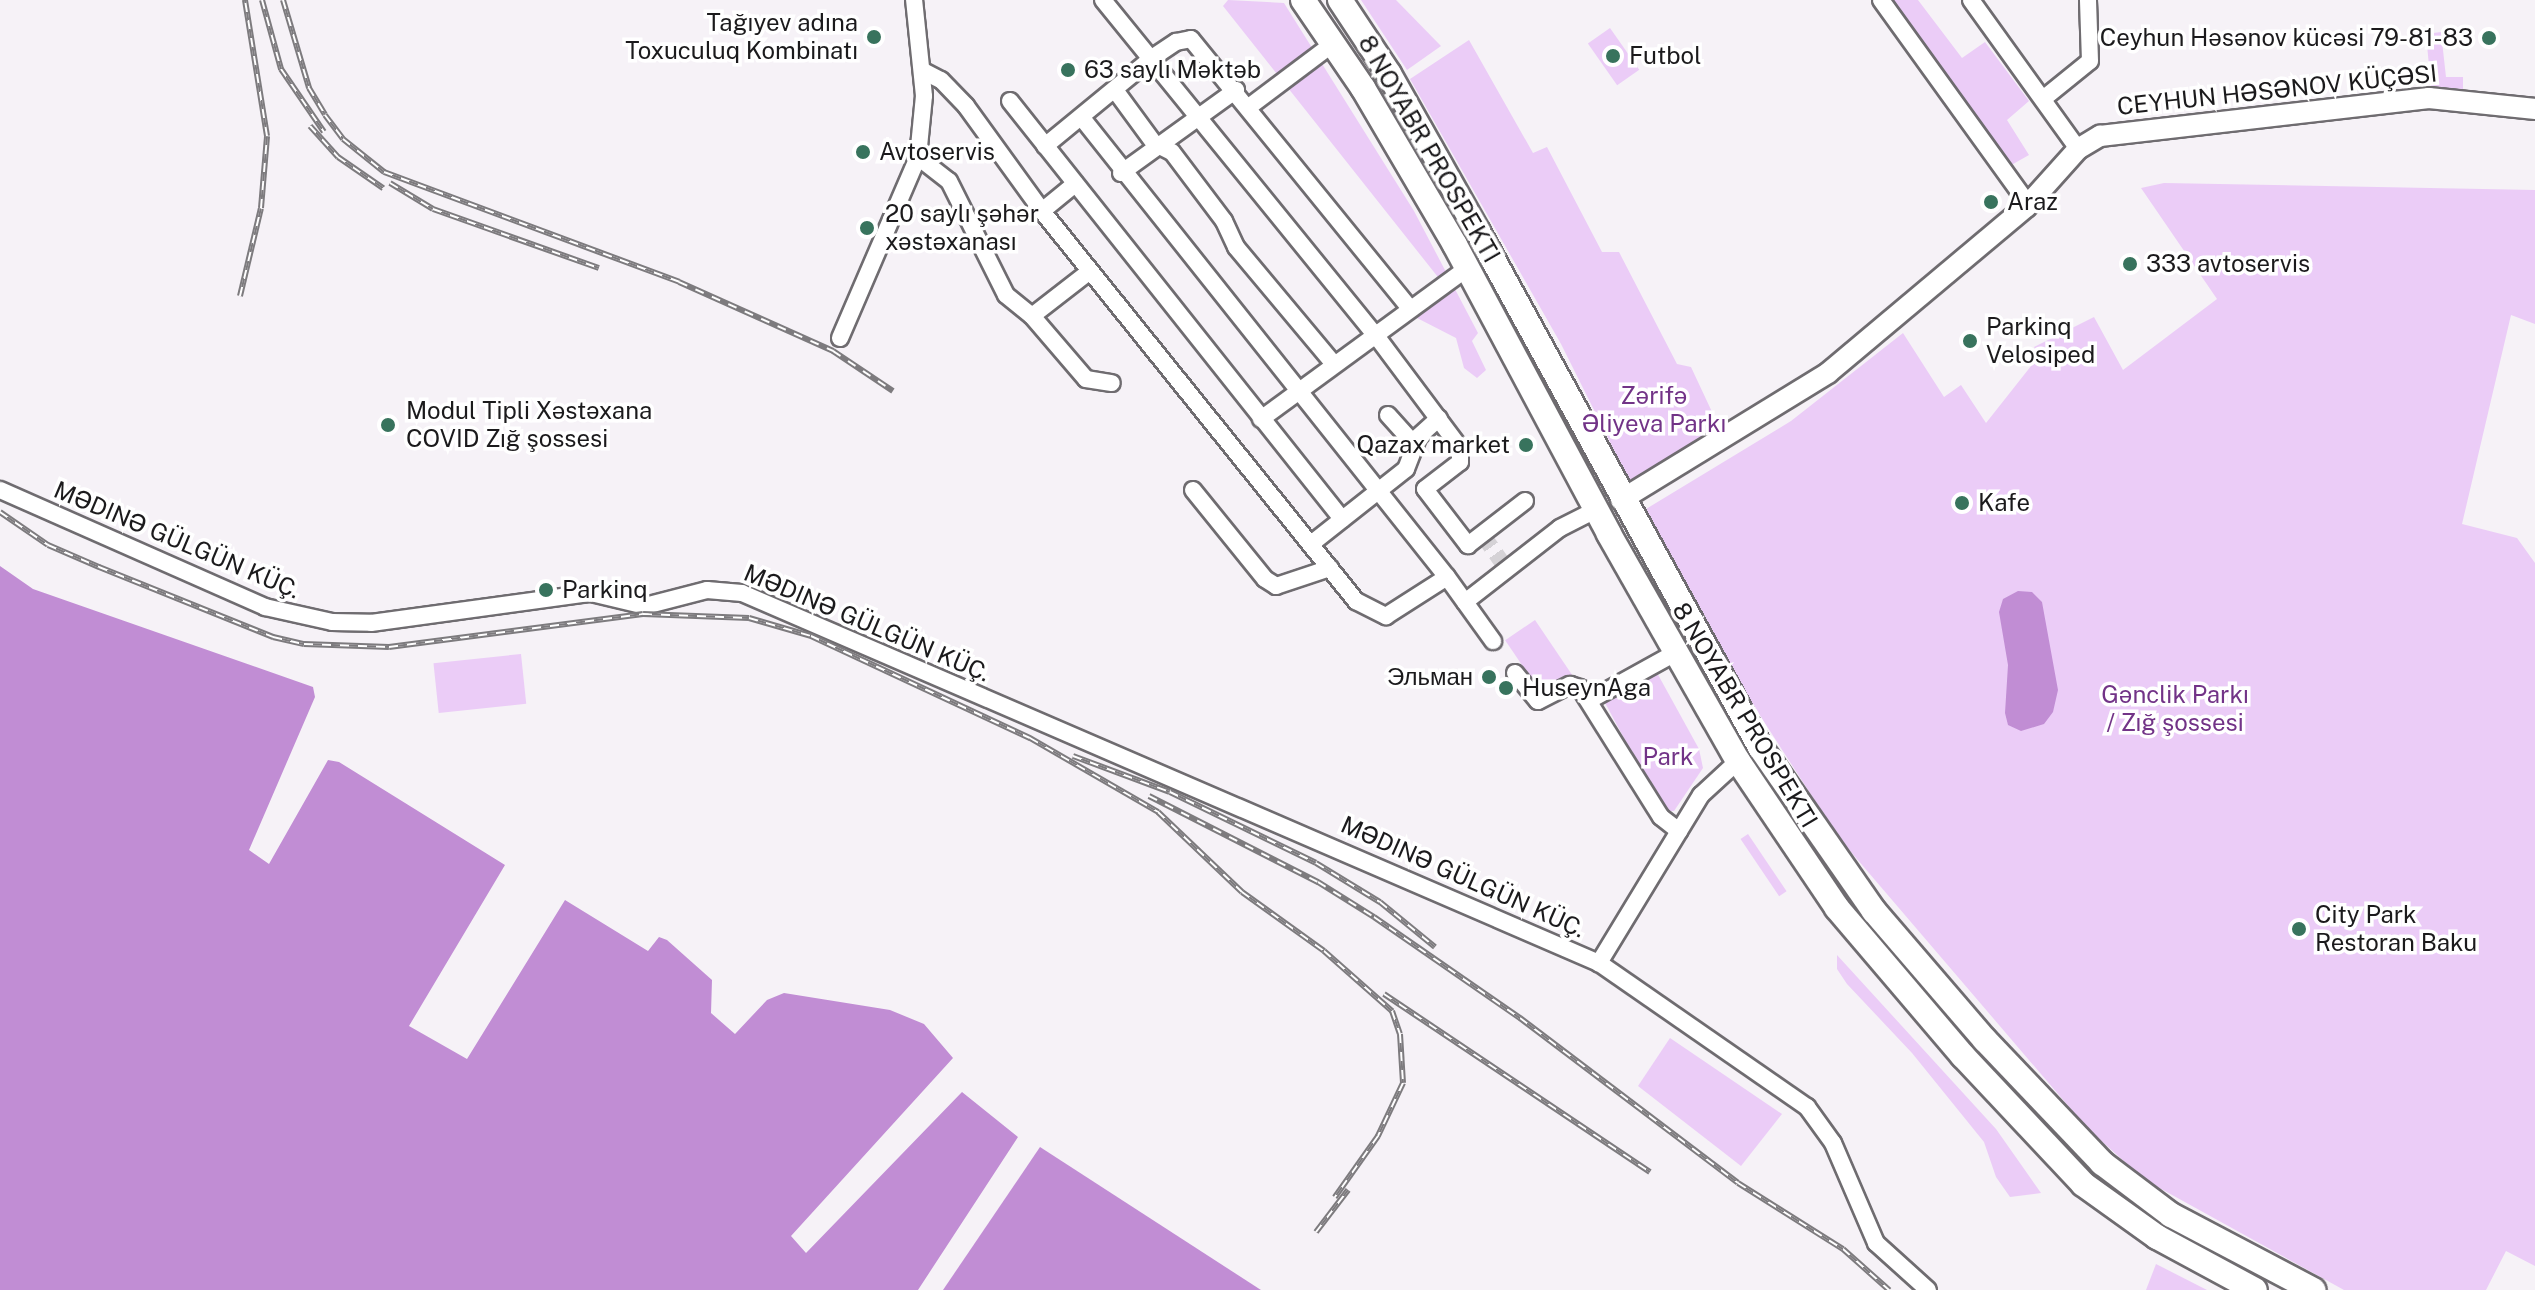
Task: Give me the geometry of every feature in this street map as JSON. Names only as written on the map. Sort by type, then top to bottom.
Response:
[{"type":"highway","name":"8 NOYABR PROSPEKTI","points":[[1303,0],[1334,43],[1467,268],[1595,510],[1738,761],[1847,920],[2062,1164],[2129,1219],[2255,1290]]},
{"type":"highway","name":"8 NOYABR PROSPEKTI","points":[[1340,0],[1389,74],[1471,219],[1621,500],[1790,796],[1874,911],[1964,1017],[2083,1146],[2130,1187],[2171,1215],[2313,1290]]},
{"type":"highway","points":[[1595,510],[1621,500]]},
{"type":"main road","name":"CEYHUN HƏSƏNOV KÜÇƏSI","points":[[1621,500],[1828,373],[2029,205],[2078,149],[2100,136],[2389,101],[2469,98],[2535,109]]},
{"type":"street","points":[[840,338],[918,157],[923,71],[914,0]]},
{"type":"street","points":[[1103,0],[1374,333],[1439,418],[1462,458],[1425,489],[1468,545],[1525,501]]},
{"type":"street","points":[[1881,0],[2029,205]]},
{"type":"street","points":[[1971,0],[2078,149]]},
{"type":"street","points":[[2043,99],[2090,61],[2088,0]]},
{"type":"street","points":[[1045,146],[1152,58],[1176,42],[1191,39],[1250,106],[1409,307]]},
{"type":"street","points":[[1250,106],[1334,43]]},
{"type":"street","points":[[923,71],[953,91],[1042,211],[1361,606],[1386,616],[1447,577]]},
{"type":"street","points":[[1115,90],[1159,146],[1172,152],[1224,221],[1236,247],[1334,364]]},
{"type":"street","points":[[1121,173],[1236,90]]},
{"type":"street","points":[[1010,101],[1342,519]]},
{"type":"street","points":[[1082,118],[1121,173],[1447,577],[1493,641]]},
{"type":"street","points":[[918,157],[949,181],[999,286],[1032,316],[1086,379],[1112,383]]},
{"type":"street","points":[[1042,211],[1075,184]]},
{"type":"street","points":[[1261,419],[1409,307],[1467,268]]},
{"type":"street","points":[[1032,316],[1090,271]]},
{"type":"street","points":[[1388,415],[1414,444]]},
{"type":"street","points":[[1311,544],[1412,462],[1414,444],[1439,418]]},
{"type":"street","name":"MƏDINƏ GÜLGÜN KÜÇ.","points":[[0,490],[265,607],[332,622],[371,623],[591,593],[645,606],[707,590],[742,593],[1599,963],[1807,1107],[1822,1123],[1876,1243],[1928,1290]]},
{"type":"street","points":[[1193,490],[1276,586],[1330,568]]},
{"type":"street","points":[[1465,602],[1560,528],[1595,510]]},
{"type":"street","points":[[1590,700],[1675,653]]},
{"type":"street","points":[[1515,673],[1538,701],[1575,684],[1590,700],[1661,817],[1679,831]]},
{"type":"street","points":[[1599,963],[1712,782],[1738,761]]},
{"type":"green space","points":[[1228,0],[1284,3],[1414,211],[1478,333],[1472,341],[1486,370],[1477,378],[1464,368],[1456,338],[1417,318],[1421,304],[1445,286],[1223,6]]},
{"type":"green space","points":[[1361,0],[1396,0],[1441,46],[1407,70]]},
{"type":"green space","points":[[1887,0],[1918,0],[1962,58],[1985,42],[2029,101],[2007,120],[2029,155],[2006,168]]},
{"type":"green space","name":"Futbol","points":[[1610,28],[1639,70],[1617,85],[1588,43]]},
{"type":"green space","points":[[2441,32],[2446,77],[2463,77],[2463,89],[2431,87],[2426,34]]},
{"type":"green space","name":"Zərifə Əliyeva Parkı","points":[[1469,40],[1533,153],[1547,147],[1602,252],[1619,252],[1677,364],[1691,367],[1720,429],[1631,484],[1561,344],[1410,79]]},
{"type":"green space","name":"Gənclik Parkı / Zığ şossesi","points":[[2164,183],[2535,190],[2535,324],[2511,315],[2462,524],[2517,538],[2535,563],[2535,1266],[2506,1251],[2486,1290],[2344,1290],[2145,1180],[2088,1129],[1839,838],[1748,697],[1646,516],[1646,509],[1791,421],[1903,333],[1944,397],[1961,385],[1986,423],[2039,356],[2034,347],[2094,317],[2123,370],[2217,299],[2141,188]]},
{"type":"green space","points":[[1535,620],[1573,676],[1543,697],[1505,640]]},
{"type":"green space","points":[[521,654],[526,704],[439,713],[433,663]]},
{"type":"green space","name":"Park","points":[[1656,671],[1699,749],[1703,768],[1674,811],[1663,811],[1603,699]]},
{"type":"green space","points":[[1748,834],[1787,891],[1779,896],[1741,839]]},
{"type":"green space","points":[[1837,955],[1996,1129],[2041,1193],[2010,1197],[1996,1177],[1984,1142],[1912,1053],[1847,984],[1837,969]]},
{"type":"green space","points":[[1670,1038],[1782,1114],[1741,1166],[1638,1086]]},
{"type":"green space","points":[[2156,1264],[2207,1290],[2146,1290]]},
{"type":"shaded area","points":[[0,566],[33,589],[313,687],[315,697],[249,850],[269,864],[328,760],[339,762],[505,865],[409,1026],[467,1059],[565,900],[648,951],[659,937],[667,940],[712,980],[711,1013],[735,1034],[767,1000],[784,993],[890,1010],[924,1024],[953,1058],[791,1236],[806,1253],[962,1092],[1018,1137],[918,1290],[0,1290]]},
{"type":"shaded area","points":[[2018,591],[2032,592],[2042,602],[2058,690],[2053,712],[2044,724],[2021,731],[2008,725],[2005,713],[2008,665],[1999,612],[2003,599]]},
{"type":"shaded area","points":[[1040,1147],[1261,1290],[943,1290]]},
{"type":"tunnel","points":[[1482,534],[1506,568]]},
{"type":"railway","points":[[240,296],[261,208],[267,136],[245,0]]},
{"type":"railway","points":[[262,0],[281,69],[324,132]]},
{"type":"railway","points":[[283,0],[309,88],[343,139],[384,172],[679,282],[833,351],[893,391]]},
{"type":"railway","points":[[310,126],[338,157],[383,188]]},
{"type":"railway","points":[[390,183],[433,209],[599,268]]},
{"type":"railway","points":[[0,512],[48,545],[273,637],[304,644],[389,647],[643,614],[749,618],[811,636],[1030,738],[1158,812],[1242,892],[1324,951],[1392,1011],[1400,1034],[1403,1083],[1378,1136],[1335,1197]]},
{"type":"railway","points":[[1073,756],[1170,792],[1316,863],[1380,902],[1435,947]]},
{"type":"railway","points":[[1149,796],[1318,882],[1374,917],[1520,1018],[1738,1183],[1843,1249],[1889,1290]]},
{"type":"railway","points":[[1384,994],[1650,1172]]},
{"type":"railway","points":[[1316,1232],[1348,1190]]},
{"type":"place","name":"Tağıyev adına Toxuculuq Kombinatı","points":[[874,37]]},
{"type":"place","name":"Ceyhun Həsənov kücəsi 79-81-83","points":[[2489,38]]},
{"type":"place","name":"Futbol","points":[[1613,56]]},
{"type":"place","name":"63 saylı Məktəb","points":[[1068,70]]},
{"type":"place","name":"Avtoservis","points":[[863,152]]},
{"type":"place","name":"Araz","points":[[1991,202]]},
{"type":"place","name":"20 saylı şəhər xəstəxanası","points":[[867,228]]},
{"type":"place","name":"333 avtoservis","points":[[2130,264]]},
{"type":"place","name":"Parkinq Velosiped","points":[[1970,341]]},
{"type":"place","name":"Modul Tipli Xəstəxana COVID Zığ şossesi","points":[[388,425]]},
{"type":"place","name":"Qazax market","points":[[1526,445]]},
{"type":"place","name":"Kafe","points":[[1962,503]]},
{"type":"place","name":"Parkinq","points":[[546,590]]},
{"type":"place","name":"Эльман","points":[[1489,677]]},
{"type":"place","name":"HuseynAga","points":[[1506,688]]},
{"type":"place","name":"City Park Restoran Baku","points":[[2299,929]]}]
